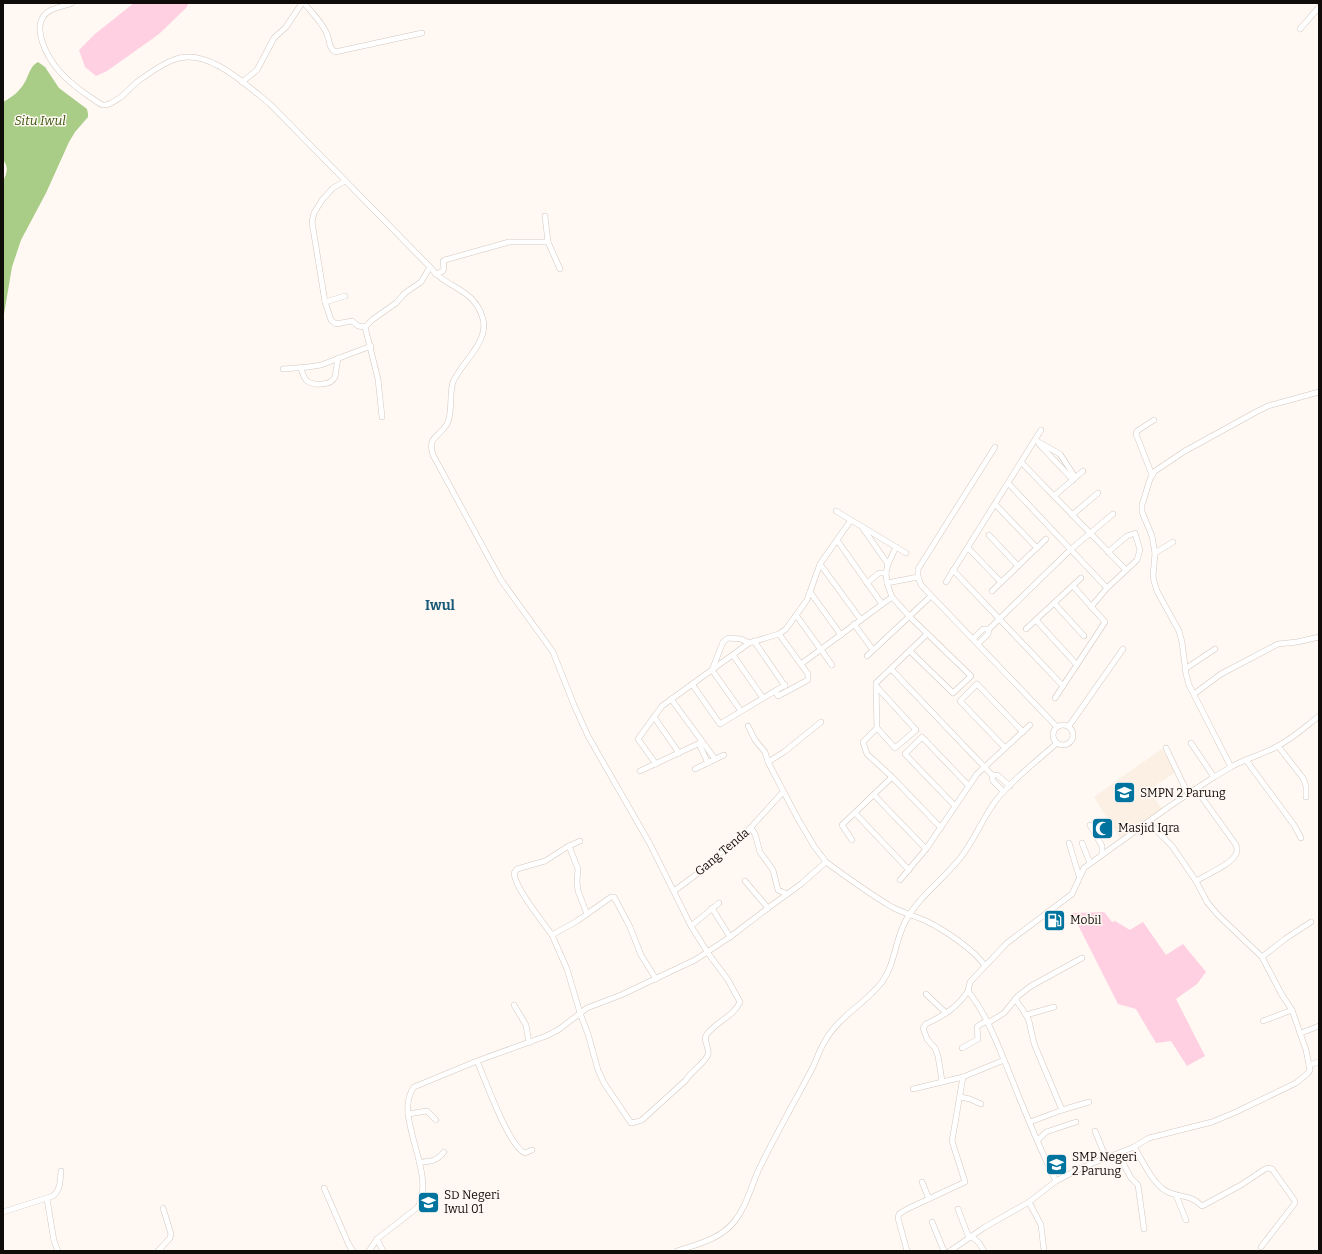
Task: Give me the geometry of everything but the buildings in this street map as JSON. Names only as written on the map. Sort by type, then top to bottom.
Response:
[{"type":"street","points":[[72,3],[55,9],[45,15],[40,22],[40,27],[42,39],[48,55],[60,73],[80,90],[102,105],[108,105],[116,101],[136,83],[171,60],[181,57],[189,57],[215,64],[242,82],[270,104],[430,267],[435,274],[470,297],[480,313],[483,319],[481,337],[453,383],[448,422],[432,441],[431,447],[433,455],[504,584],[553,652],[588,736],[650,844],[691,926],[740,1000],[740,1004],[734,1011],[707,1034],[705,1039],[708,1050],[703,1061],[686,1080],[640,1121],[631,1122],[604,1083],[598,1070],[567,969],[552,935],[516,882],[514,873],[517,869],[545,860],[580,840]]},
{"type":"street","points":[[242,82],[254,74],[274,38],[286,27],[303,3],[324,28],[329,38],[331,48],[335,52],[422,33]]},
{"type":"street","points":[[1300,29],[1319,7]]},
{"type":"street","points":[[345,181],[333,188],[322,200],[314,213],[312,222],[328,313],[334,323],[352,321],[358,326],[366,327]]},
{"type":"street","points":[[545,216],[548,242],[560,269]]},
{"type":"street","points":[[435,274],[443,271],[445,260],[515,241],[548,242]]},
{"type":"street","points":[[366,327],[372,320],[396,303],[405,293],[421,282],[430,267]]},
{"type":"street","points":[[325,302],[345,296]]},
{"type":"street","points":[[366,327],[378,380],[382,418]]},
{"type":"street","points":[[283,369],[321,365],[371,346]]},
{"type":"street","points":[[301,368],[303,376],[308,381],[314,383],[329,383],[333,380],[338,358]]},
{"type":"street","points":[[1231,768],[1189,685],[1179,632],[1154,582],[1153,576],[1155,553],[1152,536],[1142,508],[1147,486],[1152,475],[1159,468],[1185,451],[1256,412],[1268,406],[1319,392]]},
{"type":"street","points":[[1152,475],[1136,434],[1137,431],[1154,420]]},
{"type":"street","points":[[946,582],[1041,430]]},
{"type":"street","points":[[1035,440],[1074,479]]},
{"type":"street","points":[[1035,440],[1060,454],[1074,479]]},
{"type":"street","points":[[995,447],[918,569],[918,577],[921,585],[931,596],[1057,727]]},
{"type":"street","points":[[1021,462],[1126,570]]},
{"type":"street","points":[[1054,496],[1083,471]]},
{"type":"street","points":[[1008,483],[1107,588]]},
{"type":"street","points":[[1072,515],[1098,492]]},
{"type":"street","points":[[995,504],[1037,548]]},
{"type":"street","points":[[836,511],[906,553]]},
{"type":"street","points":[[978,644],[988,634],[989,629],[1070,550],[1113,514]]},
{"type":"street","points":[[656,764],[638,739],[662,706],[751,642],[779,634],[786,629],[807,600],[820,564],[851,520]]},
{"type":"street","points":[[861,526],[888,564]]},
{"type":"street","points":[[1091,607],[1107,588],[1137,560],[1140,550],[1135,533],[1127,536],[1108,552]]},
{"type":"street","points":[[989,535],[1018,566]]},
{"type":"street","points":[[992,591],[1046,539]]},
{"type":"street","points":[[837,540],[882,604]]},
{"type":"street","points":[[1155,553],[1173,542]]},
{"type":"street","points":[[896,547],[888,564],[886,573],[887,583],[892,597],[910,617],[971,676],[953,693],[910,651]]},
{"type":"street","points":[[968,548],[1001,582]]},
{"type":"street","points":[[820,564],[861,620]]},
{"type":"street","points":[[953,570],[1063,686]]},
{"type":"street","points":[[867,583],[879,573],[886,573]]},
{"type":"street","points":[[887,583],[918,577]]},
{"type":"street","points":[[1026,629],[1082,578]]},
{"type":"street","points":[[1055,698],[1105,622],[1073,586]]},
{"type":"street","points":[[810,592],[841,635]]},
{"type":"street","points":[[867,656],[931,596]]},
{"type":"street","points":[[800,664],[892,597]]},
{"type":"street","points":[[1054,603],[1084,636]]},
{"type":"street","points":[[796,615],[832,665]]},
{"type":"street","points":[[1036,620],[1077,665]]},
{"type":"street","points":[[854,624],[873,650]]},
{"type":"street","points":[[973,639],[983,629],[989,629]]},
{"type":"street","points":[[775,691],[778,696],[808,680],[808,674],[779,634]]},
{"type":"street","points":[[928,634],[876,683],[876,728],[863,742],[867,754],[892,777],[941,828]]},
{"type":"street","points":[[1194,694],[1221,674],[1260,652],[1278,644],[1297,642],[1319,637]]},
{"type":"street","points":[[712,670],[723,642],[728,638],[741,638],[751,642],[788,690]]},
{"type":"street","points":[[1185,669],[1215,649]]},
{"type":"street","points":[[1069,726],[1123,650]]},
{"type":"street","points":[[733,655],[763,698]]},
{"type":"street","points":[[891,669],[992,775],[993,781],[1004,792]]},
{"type":"street","points":[[712,670],[741,711]]},
{"type":"street","points":[[692,684],[720,724],[785,685]]},
{"type":"street","points":[[1005,748],[960,701],[977,684],[1023,732]]},
{"type":"street","points":[[876,686],[916,730],[895,748],[876,728]]},
{"type":"street","points":[[671,699],[701,743],[715,759]]},
{"type":"street","points":[[942,1081],[938,1056],[927,1039],[923,1028],[926,1024],[946,1013],[962,1000],[968,991],[970,982],[1007,943],[1032,922],[1072,894],[1084,868],[1214,777],[1246,760],[1278,746],[1294,736],[1319,716]]},
{"type":"street","points":[[654,717],[679,753]]},
{"type":"street","points":[[768,762],[782,754],[821,722]]},
{"type":"street","points":[[1065,724],[1069,726],[1074,734],[1070,743],[1066,745],[1057,743],[1053,735],[1054,730],[1057,727],[1065,724]]},
{"type":"street","points":[[900,880],[926,849],[968,785],[977,774],[1030,725]]},
{"type":"street","points":[[748,726],[755,740],[765,752],[768,762],[783,792],[814,846],[826,862],[866,892],[894,908],[930,923],[952,936],[979,958],[985,966]]},
{"type":"street","points":[[955,806],[905,754],[922,737],[968,785]]},
{"type":"street","points":[[640,771],[701,743]]},
{"type":"street","points":[[701,743],[708,762]]},
{"type":"street","points":[[677,1251],[714,1239],[733,1223],[740,1213],[765,1156],[830,1032],[838,1022],[875,990],[887,974],[893,960],[903,926],[910,915],[961,857],[998,798],[1057,743]]},
{"type":"street","points":[[1190,743],[1214,777]]},
{"type":"street","points":[[1278,746],[1304,778],[1306,797]]},
{"type":"street","points":[[1166,748],[1188,794]]},
{"type":"street","points":[[695,769],[724,755]]},
{"type":"street","points":[[1246,760],[1301,838]]},
{"type":"street","points":[[992,775],[997,775],[1010,786]]},
{"type":"street","points":[[852,840],[842,825],[892,777]]},
{"type":"street","points":[[1196,789],[1236,845],[1237,852],[1236,856],[1229,862],[1196,881]]},
{"type":"street","name":"Gang Tenda","points":[[674,891],[709,865],[718,854],[730,847],[743,836],[783,792]]},
{"type":"street","points":[[874,795],[926,849]]},
{"type":"street","points":[[855,813],[909,870]]},
{"type":"street","points":[[950,1251],[970,1237],[1029,1202],[1056,1181],[1083,1167],[1134,1148],[1149,1138],[1212,1122],[1257,1103],[1296,1083],[1310,1070],[1301,1033],[1292,1010],[1282,996],[1262,957],[1218,915],[1207,902],[1196,881],[1172,846],[1148,822]]},
{"type":"street","points":[[1090,825],[1102,846],[1102,854]]},
{"type":"street","points":[[751,828],[755,834],[760,852],[773,870],[778,890],[787,894]]},
{"type":"street","points":[[1069,843],[1080,877]]},
{"type":"street","points":[[1082,843],[1090,863]]},
{"type":"street","points":[[569,846],[578,869],[578,891],[587,914]]},
{"type":"street","points":[[369,1251],[377,1239],[418,1207],[422,1200],[424,1190],[408,1114],[408,1098],[414,1086],[477,1061],[529,1043],[558,1030],[587,1008],[656,979],[708,953],[805,881],[826,862]]},
{"type":"street","points":[[745,881],[768,908]]},
{"type":"street","points":[[552,935],[587,914],[611,897],[614,897],[630,927],[641,955],[656,979]]},
{"type":"street","points":[[691,926],[719,903]]},
{"type":"street","points":[[712,908],[730,937]]},
{"type":"street","points":[[1262,957],[1285,939],[1311,922]]},
{"type":"street","points":[[962,1048],[978,1039],[977,1027],[979,1025],[1004,1013],[1015,999],[1031,986],[1082,958]]},
{"type":"street","points":[[968,991],[978,1004],[987,1022],[1056,1181]]},
{"type":"street","points":[[926,994],[946,1013]]},
{"type":"street","points":[[1015,999],[1029,1021],[1031,1036],[1062,1110]]},
{"type":"street","points":[[514,1005],[526,1025],[529,1043]]},
{"type":"street","points":[[1026,1015],[1054,1008]]},
{"type":"street","points":[[1263,1021],[1292,1010]]},
{"type":"street","points":[[1301,1033],[1319,1026]]},
{"type":"street","points":[[913,1089],[963,1077],[1004,1060]]},
{"type":"street","points":[[477,1061],[499,1115],[516,1147],[522,1153],[528,1153],[532,1150]]},
{"type":"street","points":[[1309,1065],[1319,1062]]},
{"type":"street","points":[[907,1251],[898,1215],[907,1209],[965,1182],[952,1141],[963,1077]]},
{"type":"street","points":[[960,1097],[970,1099],[981,1104]]},
{"type":"street","points":[[1030,1122],[1062,1110],[1090,1102]]},
{"type":"street","points":[[408,1114],[427,1111],[430,1112],[436,1120]]},
{"type":"street","points":[[1038,1140],[1046,1132],[1076,1122]]},
{"type":"street","points":[[1095,1131],[1106,1158]]},
{"type":"street","points":[[1134,1148],[1154,1180],[1160,1186],[1166,1191],[1176,1195],[1194,1199],[1202,1206],[1241,1185],[1265,1169],[1272,1169],[1294,1199],[1295,1203],[1261,1247]]},
{"type":"street","points":[[419,1162],[429,1162],[436,1159],[444,1152]]},
{"type":"street","points":[[1121,1153],[1130,1178],[1138,1185],[1144,1229]]},
{"type":"street","points":[[3,1212],[47,1199],[58,1192],[60,1188],[61,1171]]},
{"type":"street","points":[[922,1182],[929,1199]]},
{"type":"street","points":[[324,1188],[353,1251]]},
{"type":"street","points":[[1176,1195],[1186,1220]]},
{"type":"street","points":[[47,1199],[54,1241],[58,1251]]},
{"type":"street","points":[[1029,1202],[1041,1225],[1044,1251]]},
{"type":"street","points":[[158,1251],[170,1238],[171,1234],[162,1208]]},
{"type":"street","points":[[958,1209],[970,1237],[980,1243],[984,1251]]},
{"type":"street","points":[[932,1222],[944,1251]]},
{"type":"street","points":[[377,1239],[383,1251]]},
{"type":"shaded area","points":[[134,3],[189,3],[186,8],[159,34],[107,71],[96,76],[85,67],[79,50],[95,34]]},
{"type":"shaded area","name":"SMPN 2 Parung","points":[[1162,749],[1176,772],[1148,790],[1162,809],[1120,838],[1094,797]]},
{"type":"shaded area","points":[[1104,912],[1112,922],[1115,921],[1130,930],[1143,922],[1166,955],[1183,944],[1206,972],[1197,984],[1176,999],[1205,1056],[1187,1066],[1171,1041],[1156,1043],[1136,1009],[1118,1004],[1072,913]]},
{"type":"water","name":"Situ Iwul","points":[[38,62],[45,67],[59,88],[87,109],[88,117],[75,132],[69,142],[46,193],[21,240],[12,267],[3,320],[3,181],[7,170],[3,160],[3,102],[19,90],[24,84],[32,67]]},
{"type":"place","name":"SMPN 2 Parung","points":[[1125,793]]},
{"type":"place","name":"Masjid Iqra","points":[[1102,828]]},
{"type":"place","name":"Mobil","points":[[1054,920]]},
{"type":"place","name":"SMP Negeri 2 Parung","points":[[1057,1164]]},
{"type":"place","name":"SD Negeri Iwul 01","points":[[429,1202]]},
{"type":"district","name":"Iwul","points":[[440,605]]}]
